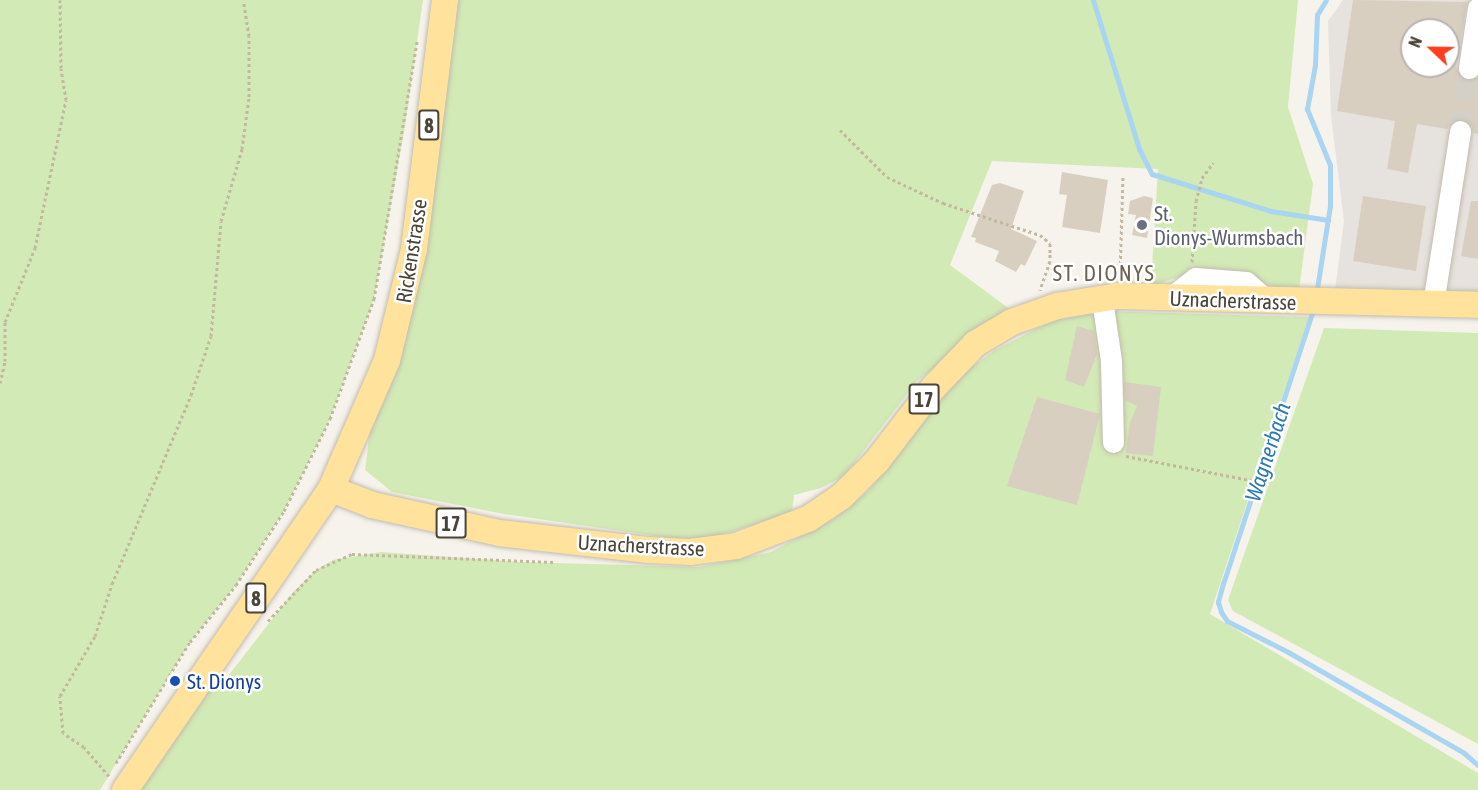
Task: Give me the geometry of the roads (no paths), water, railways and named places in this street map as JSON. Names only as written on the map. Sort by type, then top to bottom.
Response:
[{"type":"main road","name":"Rickenstrasse","points":[[331,489],[387,360],[400,317],[414,249],[445,0]]},
{"type":"main road","name":"Uznacherstrasse","points":[[331,489],[372,505],[499,533],[649,550],[690,552],[736,546],[808,519],[841,497],[877,461],[933,388],[975,344],[1039,313],[1110,297],[1478,305]]},
{"type":"main road","name":"8","points":[[113,783],[331,489]]},
{"type":"street","points":[[1469,68],[1478,8]]},
{"type":"street","points":[[1433,304],[1460,131]]},
{"type":"street","points":[[1171,297],[1194,278],[1246,282],[1268,301]]},
{"type":"street","points":[[1110,297],[1113,442]]},
{"type":"waterway","points":[[1093,0],[1139,149],[1152,174],[1271,211],[1328,220]]},
{"type":"waterway","name":"Wagnerbach","points":[[1316,295],[1330,206],[1330,165],[1307,109],[1315,65],[1317,15],[1326,0]]},
{"type":"waterway","name":"Wagnerbach","points":[[1314,307],[1223,583],[1218,602],[1221,612],[1227,621],[1288,652],[1464,753],[1478,765]]},
{"type":"tunnel","points":[[1460,131],[1469,68]]},
{"type":"place","name":"St. Dionys-Wurmsbach","points":[[1142,225]]},
{"type":"place","name":"St. Dionys","points":[[175,681]]},
{"type":"district","name":"ST. DIONYS","points":[[1104,274]]}]
